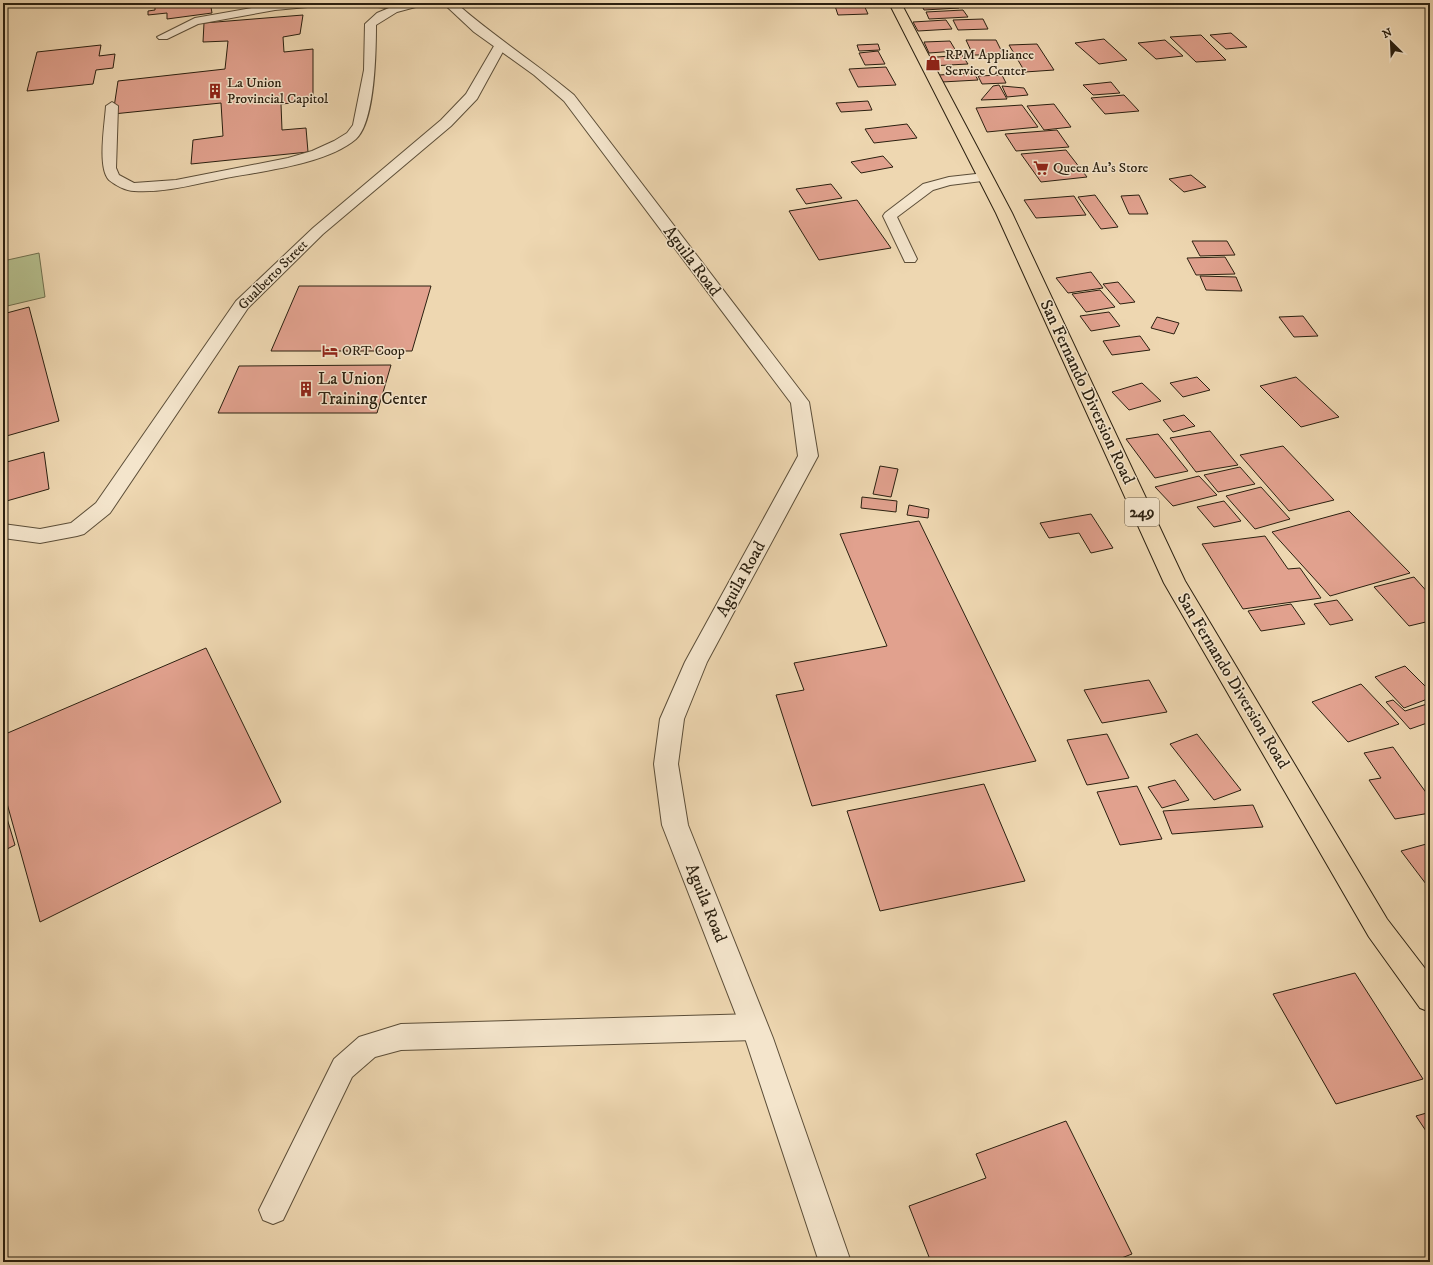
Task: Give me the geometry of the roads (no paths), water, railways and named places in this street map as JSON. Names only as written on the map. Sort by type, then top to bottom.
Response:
[{"type":"highway","name":"San Fernando Diversion Road","points":[[894,3],[1007,220],[1175,583],[1378,928],[1430,998]]},
{"type":"street","name":"Aguila Road","points":[[449,3],[463,18],[500,46],[539,72],[569,98],[800,402],[808,456],[696,662],[672,719],[666,764],[675,825],[755,1027],[835,1262]]},
{"type":"street","name":"Gualberto Street","points":[[3,531],[40,536],[77,528],[103,508],[242,305],[318,231],[446,123],[472,96],[500,46]]},
{"type":"lane","points":[[163,38],[180,27],[200,20],[275,7],[318,3]]},
{"type":"lane","points":[[367,3],[414,4]]},
{"type":"lane","points":[[112,106],[109,168],[114,176],[123,183],[132,186],[176,184],[290,162],[317,154],[352,136],[358,125],[370,70],[371,24],[378,16],[388,10],[414,4]]},
{"type":"lane","points":[[910,259],[890,216],[928,187],[949,181],[985,177]]},
{"type":"lane","points":[[274,1210],[343,1068],[368,1046],[401,1038],[755,1027]]},
{"type":"place","name":"RPM Appliance Service Center","points":[[933,63]]},
{"type":"place","name":"La Union Provincial Capitol","points":[[215,91]]},
{"type":"place","name":"Queen Au's Store","points":[[1041,168]]},
{"type":"place","name":"ORT Coop","points":[[330,351]]},
{"type":"place","name":"La Union Training Center","points":[[306,389]]}]
